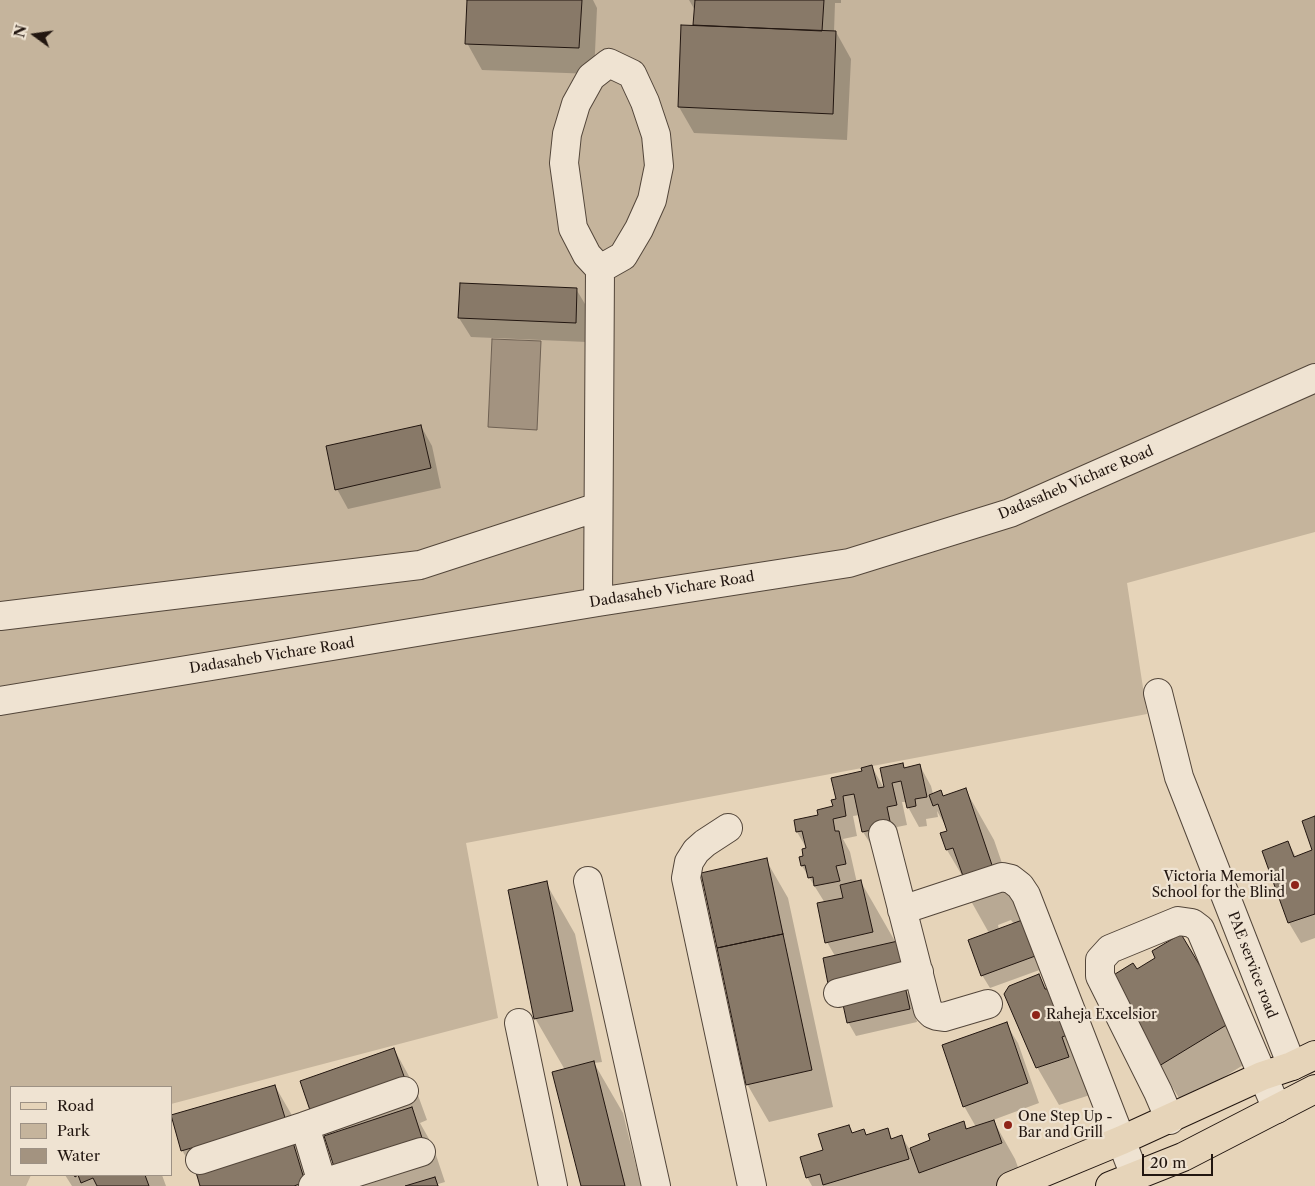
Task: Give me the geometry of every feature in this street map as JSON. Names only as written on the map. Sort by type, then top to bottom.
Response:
[{"type":"main road","points":[[1011,1186],[1170,1120],[1262,1076],[1303,1060]]},
{"type":"main road","points":[[1123,1181],[1183,1157],[1315,1089]]},
{"type":"street","points":[[598,602],[600,269],[587,254],[573,228],[564,163],[567,134],[576,104],[591,77],[609,63],[632,74],[645,102],[656,135],[659,166],[652,200],[638,229],[622,256],[600,269]]},
{"type":"street","name":"Dadasaheb Vichare Road","points":[[0,701],[598,602],[849,563],[1010,513],[1315,378]]},
{"type":"street","points":[[0,616],[420,565],[598,507]]},
{"type":"street","name":"PAE service road","points":[[1158,693],[1179,777],[1303,1060]]},
{"type":"street","points":[[728,828],[705,843],[696,852],[690,862],[686,878],[752,1186]]},
{"type":"street","points":[[882,834],[928,1010],[932,1014],[944,1016],[988,1004]]},
{"type":"street","points":[[902,910],[1002,877],[1020,886],[1026,895],[1122,1140],[1123,1181]]},
{"type":"street","points":[[588,881],[656,1186]]},
{"type":"street","points":[[1170,1120],[1100,976],[1100,960],[1110,949],[1178,921],[1192,923],[1200,930],[1276,1109]]},
{"type":"street","points":[[838,993],[919,972]]},
{"type":"street","points":[[519,1023],[553,1186]]},
{"type":"street","points":[[200,1160],[404,1091]]},
{"type":"street","points":[[305,1126],[319,1185],[421,1152]]},
{"type":"green space","points":[[0,0],[1315,0],[1315,532],[1127,583],[1147,714],[466,843],[498,1018],[172,1104],[172,1086],[10,1086],[10,1176],[31,1176],[26,1186],[0,1186]]},
{"type":"water","points":[[492,339],[541,341],[537,430],[488,427]]},
{"type":"building","points":[[467,0],[582,0],[579,48],[465,44]]},
{"type":"building","points":[[695,0],[824,0],[822,31],[693,25]]},
{"type":"building","points":[[681,25],[836,31],[833,114],[678,107]]},
{"type":"building","points":[[460,283],[577,288],[576,323],[458,318]]},
{"type":"building","points":[[421,425],[431,468],[335,490],[326,446]]},
{"type":"building","points":[[903,763],[904,768],[920,764],[927,797],[915,799],[916,806],[907,808],[901,781],[892,783],[897,805],[887,807],[891,826],[862,832],[854,794],[843,796],[846,816],[833,819],[835,831],[839,831],[846,864],[836,866],[840,881],[814,886],[813,877],[808,878],[805,865],[801,866],[799,857],[803,856],[802,849],[806,848],[802,831],[796,832],[794,820],[818,815],[817,810],[833,806],[831,800],[836,799],[831,778],[862,771],[861,768],[872,765],[878,788],[884,787],[880,768]]},
{"type":"building","points":[[966,788],[994,871],[963,876],[953,848],[946,850],[940,833],[947,831],[938,804],[933,806],[929,795],[941,790],[943,796]]},
{"type":"building","name":"Victoria Memorial School for the Blind","points":[[1315,816],[1315,914],[1288,923],[1262,851],[1288,841],[1294,857],[1312,850],[1302,821]]},
{"type":"building","points":[[767,858],[783,934],[717,948],[701,873]]},
{"type":"building","points":[[861,880],[873,932],[825,943],[817,903],[843,898],[840,885]]},
{"type":"building","points":[[547,881],[573,1011],[534,1019],[508,890]]},
{"type":"building","points":[[1025,919],[1038,955],[981,976],[968,940]]},
{"type":"building","points":[[783,934],[812,1070],[746,1085],[717,948]]},
{"type":"building","points":[[1181,934],[1233,1021],[1159,1066],[1107,979],[1133,963],[1137,969],[1155,958],[1152,951]]},
{"type":"building","points":[[898,941],[904,968],[828,984],[823,958]]},
{"type":"building","name":"Raheja Excelsior","points":[[1039,974],[1045,989],[1051,989],[1067,1035],[1062,1037],[1069,1057],[1036,1068],[1004,994],[1009,986]]},
{"type":"building","points":[[905,986],[910,1009],[847,1023],[842,1000]]},
{"type":"building","points":[[1007,1022],[1028,1083],[963,1107],[942,1045]]},
{"type":"building","points":[[394,1048],[406,1082],[312,1116],[300,1081]]},
{"type":"building","points":[[594,1061],[625,1186],[581,1186],[552,1072]]},
{"type":"building","points":[[275,1085],[286,1121],[181,1151],[172,1115]]},
{"type":"building","points":[[412,1107],[424,1144],[336,1173],[324,1136]]},
{"type":"building","points":[[994,1120],[1002,1143],[919,1173],[910,1148],[930,1140],[928,1134],[964,1121],[966,1129]]},
{"type":"building","points":[[849,1125],[852,1133],[864,1129],[866,1135],[888,1128],[891,1139],[902,1135],[909,1159],[823,1185],[820,1174],[806,1178],[800,1157],[823,1150],[818,1134]]},
{"type":"building","points":[[292,1139],[305,1182],[294,1186],[200,1186],[196,1172]]},
{"type":"building","points":[[78,1176],[145,1176],[149,1186],[97,1186],[93,1178],[81,1183]]},
{"type":"building","points":[[435,1177],[438,1186],[405,1186]]},
{"type":"place","name":"Victoria Memorial School for the Blind","points":[[1295,885]]},
{"type":"place","name":"Raheja Excelsior","points":[[1036,1015]]},
{"type":"place","name":"One Step Up - Bar and Grill","points":[[1008,1125]]}]
